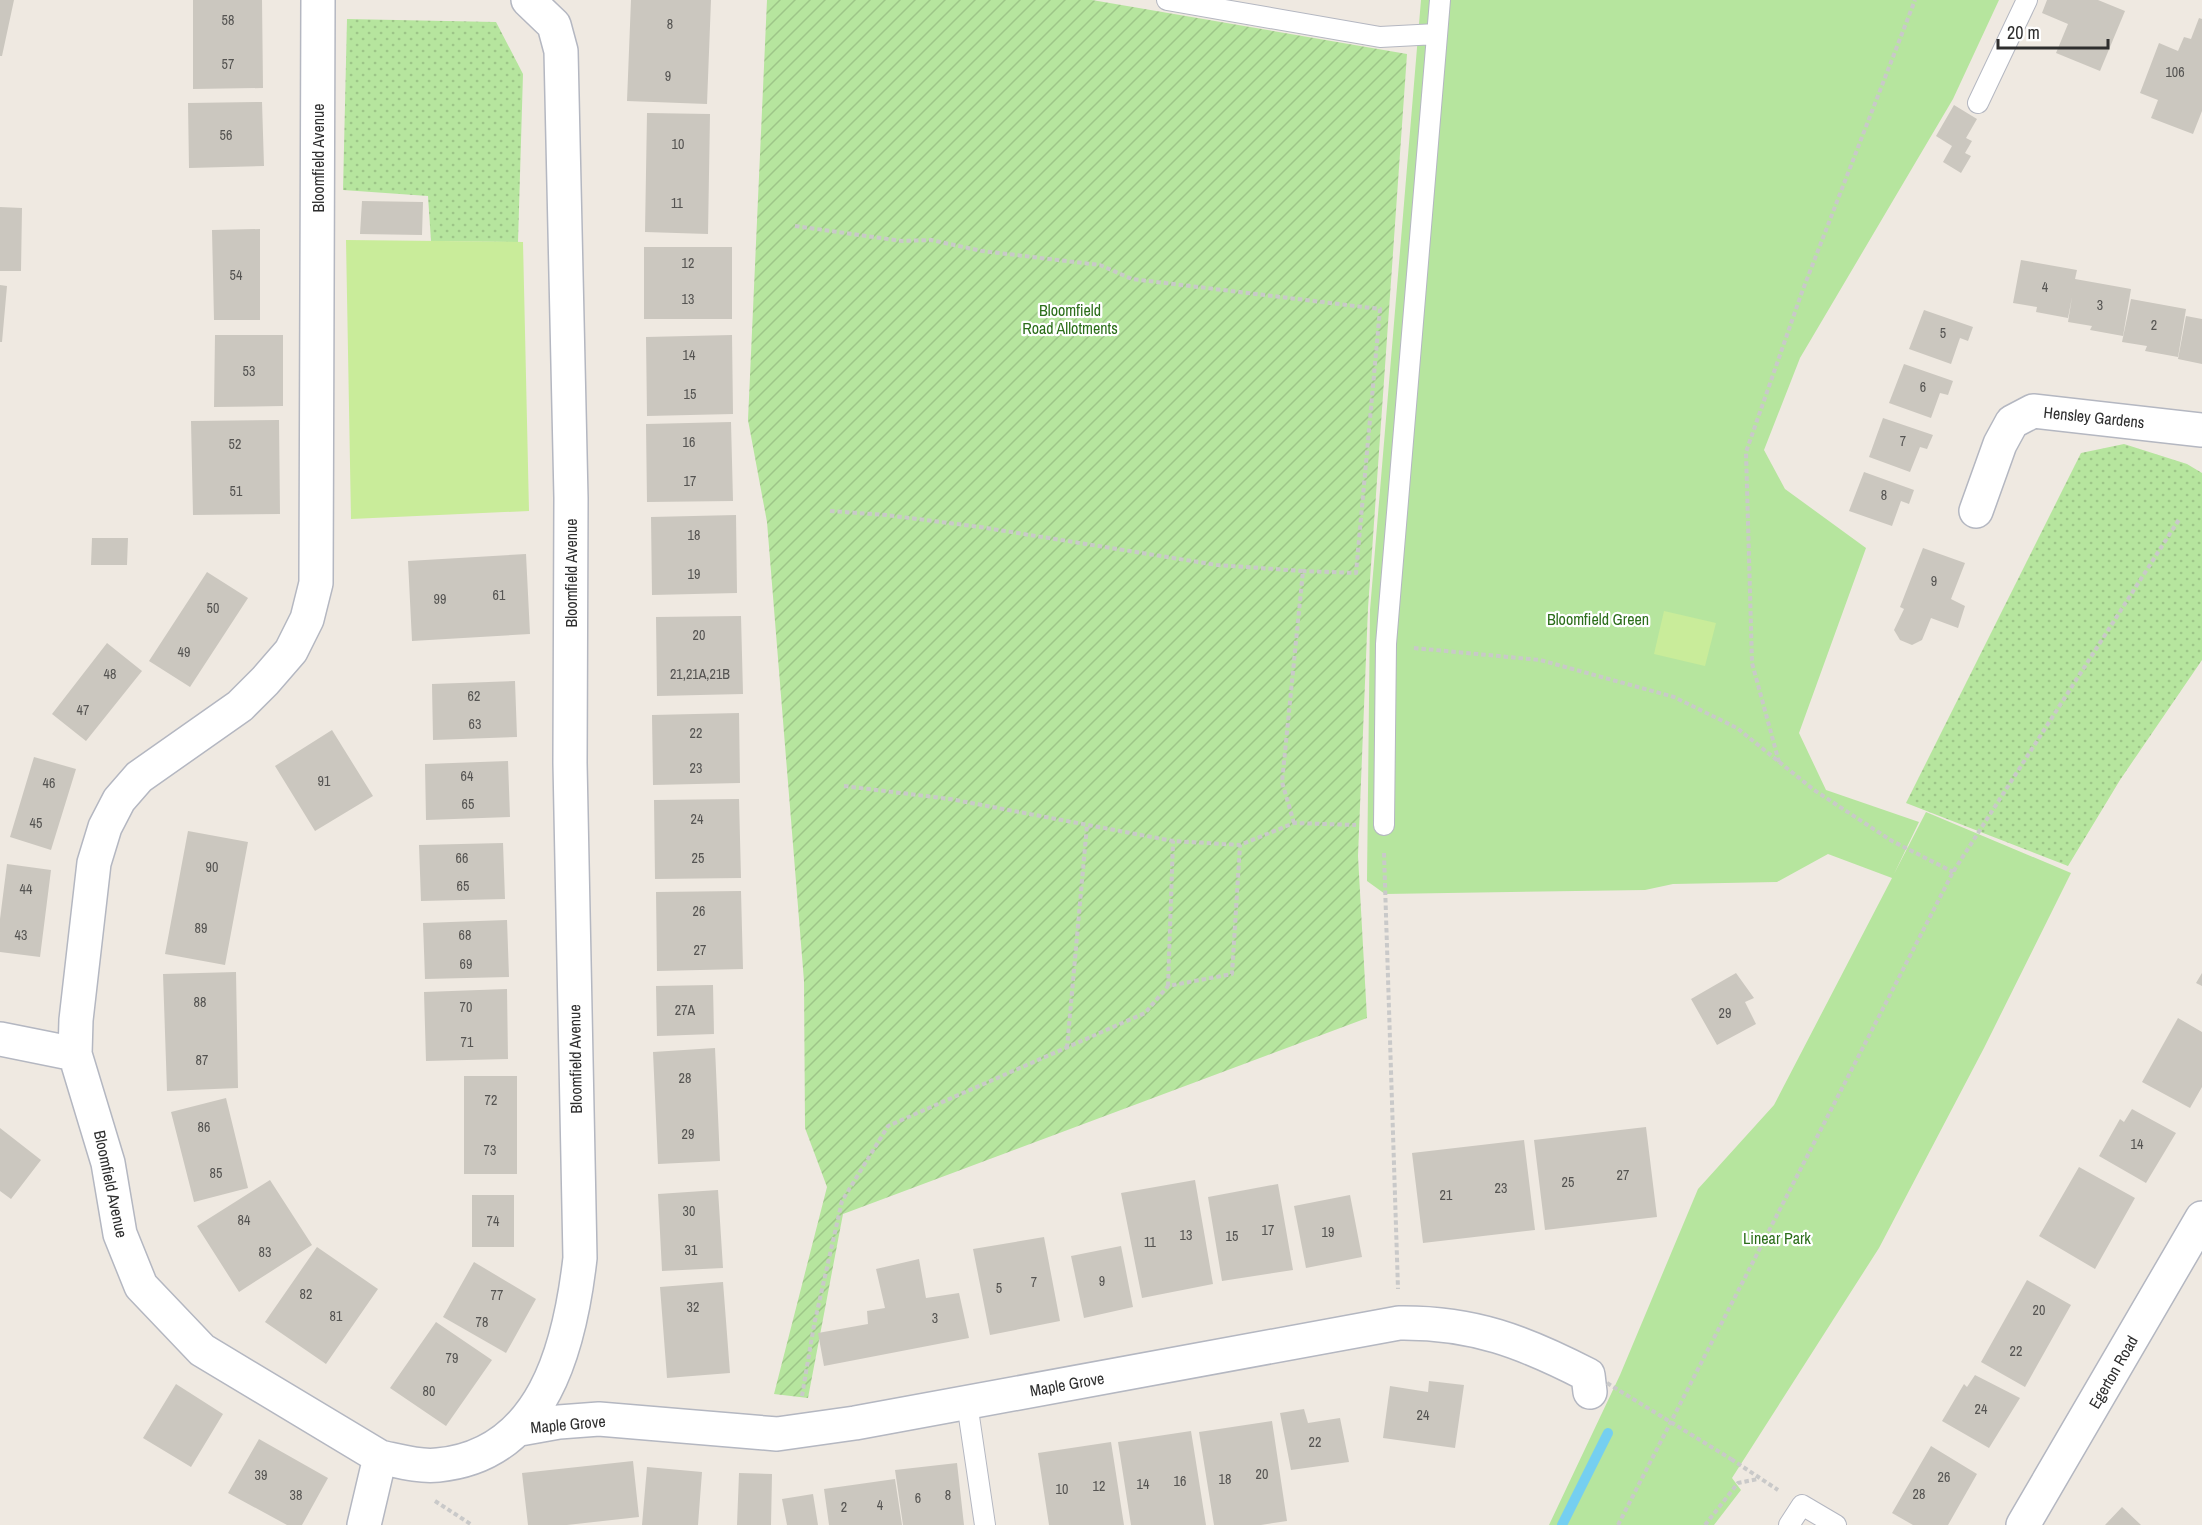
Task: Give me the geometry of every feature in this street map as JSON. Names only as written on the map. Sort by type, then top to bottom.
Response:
[{"type":"street","name":"Bloomfield Avenue","points":[[318,0],[316,583],[308,619],[291,651],[240,706],[139,777],[119,800],[105,827],[94,863],[76,1020],[75,1054],[108,1163],[120,1234],[141,1286],[169,1318],[202,1350],[380,1457],[410,1464],[437,1465],[462,1461],[498,1445],[520,1429],[541,1400],[566,1342],[575,1306],[580,1258],[570,763],[571,498],[561,51],[555,25],[528,0]]},
{"type":"street","name":"Hensley Gardens","points":[[1976,511],[2000,444],[2008,429],[2012,422],[2033,411],[2202,430]]},
{"type":"street","points":[[0,1039],[75,1054]]},
{"type":"street","name":"Egerton Road","points":[[2023,1525],[2202,1218]]},
{"type":"street","name":"Maple Grove","points":[[520,1429],[559,1422],[599,1419],[777,1434],[967,1403],[1399,1323],[1439,1323],[1481,1331],[1544,1353],[1588,1376],[1598,1388]]},
{"type":"street","points":[[364,1525],[380,1457]]},
{"type":"lane","points":[[1167,0],[1380,37],[1437,34]]},
{"type":"lane","points":[[1384,825],[1386,644],[1440,0]]},
{"type":"lane","points":[[1978,103],[2027,0]]},
{"type":"lane","points":[[967,1403],[985,1525]]},
{"type":"lane","points":[[1789,1525],[1802,1505],[1836,1525]]},
{"type":"path","points":[[1779,762],[1752,663],[1746,452],[1802,292],[1915,0]]},
{"type":"path","points":[[795,226],[902,241],[931,240],[982,250],[1100,265],[1131,279],[1380,309],[1356,573],[1217,565],[980,527],[886,515],[830,511]]},
{"type":"path","points":[[1618,1525],[1953,872],[2180,518]]},
{"type":"path","points":[[1294,823],[1281,782],[1304,571]]},
{"type":"path","points":[[1386,644],[1540,660],[1674,697],[1737,728],[1814,790],[1892,841],[1953,872]]},
{"type":"path","points":[[844,786],[950,799],[1173,841],[1240,845],[1294,823],[1384,825],[1399,1323]]},
{"type":"path","points":[[1067,1048],[1087,825]]},
{"type":"path","points":[[808,1430],[802,1398],[814,1325],[842,1201],[888,1126],[1146,1013],[1168,986],[1173,841]]},
{"type":"path","points":[[1168,986],[1232,974],[1240,845]]},
{"type":"path","points":[[1598,1388],[1731,1459],[1758,1479],[1802,1505]]},
{"type":"path","points":[[1705,1525],[1738,1483],[1758,1479]]},
{"type":"green space","name":"Bloomfield Road Allotments","points":[[767,0],[1092,0],[1407,54],[1368,608],[1358,856],[1367,1018],[843,1214],[808,1398],[774,1394],[827,1187],[805,1128],[804,981],[767,522],[748,420]]},
{"type":"green space","name":"Bloomfield Green","points":[[1421,0],[1999,0],[1953,99],[1800,358],[1764,450],[1785,489],[1866,548],[1799,733],[1826,790],[1919,822],[1894,874],[1926,812],[2071,873],[1984,1048],[1879,1248],[1732,1478],[1741,1490],[1714,1525],[1549,1525],[1620,1375],[1698,1189],[1774,1105],[1892,878],[1828,854],[1777,882],[1673,884],[1645,890],[1385,894],[1367,881],[1370,610]]},
{"type":"green space","points":[[347,19],[496,22],[523,74],[518,242],[431,241],[428,196],[343,190]]},
{"type":"green space","points":[[346,240],[523,242],[529,511],[351,519]]},
{"type":"green space","points":[[2124,444],[2187,464],[2202,473],[2202,660],[2120,780],[2068,866],[1906,803],[2081,453]]},
{"type":"green space","points":[[1664,611],[1716,623],[1705,666],[1654,654]]},
{"type":"building","points":[[0,0],[14,0],[2,56],[0,56]]},
{"type":"building","points":[[193,0],[262,0],[263,88],[193,89]]},
{"type":"building","points":[[631,0],[711,0],[707,104],[627,101]]},
{"type":"building","points":[[2047,0],[2098,0],[2125,11],[2100,71],[2056,53],[2068,24],[2042,13]]},
{"type":"building","points":[[2199,18],[2202,19],[2202,111],[2193,134],[2151,118],[2158,100],[2140,93],[2159,43],[2178,51],[2184,37],[2191,39]]},
{"type":"building","points":[[262,102],[264,166],[189,168],[188,103]]},
{"type":"building","points":[[1954,105],[1977,119],[1966,138],[1972,141],[1965,153],[1971,156],[1961,173],[1943,162],[1952,146],[1936,136]]},
{"type":"building","points":[[647,113],[710,114],[708,234],[645,232]]},
{"type":"building","points":[[362,201],[423,202],[422,235],[360,234]]},
{"type":"building","points":[[0,207],[22,208],[21,271],[0,271]]},
{"type":"building","points":[[260,229],[260,320],[214,320],[212,230]]},
{"type":"building","points":[[644,247],[732,247],[732,319],[644,319]]},
{"type":"building","points":[[2021,260],[2077,270],[2075,279],[2131,289],[2123,336],[2090,330],[2092,326],[2068,322],[2072,297],[2068,318],[2036,312],[2037,307],[2013,303]]},
{"type":"building","points":[[0,285],[7,286],[2,342],[0,342]]},
{"type":"building","points":[[2131,299],[2186,309],[2178,357],[2145,351],[2147,346],[2122,342]]},
{"type":"building","points":[[1924,310],[1973,327],[1968,341],[1960,338],[1951,364],[1909,349]]},
{"type":"building","points":[[2186,316],[2202,319],[2202,364],[2178,359]]},
{"type":"building","points":[[215,335],[283,335],[283,406],[214,407]]},
{"type":"building","points":[[732,335],[733,414],[647,416],[646,337]]},
{"type":"building","points":[[1904,364],[1953,381],[1948,395],[1940,393],[1931,418],[1889,403]]},
{"type":"building","points":[[1883,418],[1933,435],[1927,449],[1920,447],[1910,472],[1869,457]]},
{"type":"building","points":[[279,420],[280,514],[193,515],[191,421]]},
{"type":"building","points":[[731,422],[733,501],[647,502],[646,424]]},
{"type":"building","points":[[1864,472],[1914,490],[1909,504],[1901,501],[1892,526],[1849,511]]},
{"type":"building","points":[[736,515],[737,593],[652,595],[651,517]]},
{"type":"building","points":[[92,538],[128,538],[127,565],[91,565]]},
{"type":"building","points":[[1923,548],[1965,563],[1951,599],[1965,606],[1958,628],[1931,618],[1922,640],[1912,645],[1900,640],[1894,630],[1904,609],[1900,607]]},
{"type":"building","points":[[526,554],[530,634],[412,641],[408,561]]},
{"type":"building","points":[[207,572],[248,598],[190,687],[149,661]]},
{"type":"building","points":[[741,616],[743,694],[657,696],[656,617]]},
{"type":"building","points":[[107,643],[142,671],[86,741],[52,714]]},
{"type":"building","points":[[515,681],[517,737],[433,740],[432,684]]},
{"type":"building","points":[[739,713],[740,783],[653,785],[652,715]]},
{"type":"building","points":[[332,730],[373,796],[315,831],[275,766]]},
{"type":"building","points":[[34,757],[76,769],[51,850],[10,837]]},
{"type":"building","points":[[508,761],[510,817],[426,820],[425,764]]},
{"type":"building","points":[[739,799],[741,878],[655,879],[654,800]]},
{"type":"building","points":[[188,831],[248,842],[225,965],[165,954]]},
{"type":"building","points":[[503,843],[505,899],[421,901],[419,845]]},
{"type":"building","points":[[7,864],[51,870],[40,957],[0,952],[0,919]]},
{"type":"building","points":[[741,891],[743,969],[657,971],[656,892]]},
{"type":"building","points":[[507,920],[509,977],[425,979],[423,923]]},
{"type":"building","points":[[236,972],[238,1088],[167,1091],[163,974]]},
{"type":"building","points":[[1736,973],[1754,998],[1745,1002],[1756,1024],[1717,1045],[1691,999]]},
{"type":"building","points":[[2202,973],[2202,986],[2196,983]]},
{"type":"building","points":[[713,985],[714,1034],[657,1036],[656,986]]},
{"type":"building","points":[[507,989],[508,1059],[426,1061],[424,992]]},
{"type":"building","points":[[2178,1018],[2202,1032],[2202,1087],[2190,1108],[2142,1082]]},
{"type":"building","points":[[715,1048],[720,1161],[658,1164],[653,1052]]},
{"type":"building","points":[[464,1076],[517,1076],[517,1174],[464,1174]]},
{"type":"building","points":[[226,1098],[248,1188],[194,1202],[171,1112]]},
{"type":"building","points":[[2132,1109],[2176,1133],[2146,1183],[2099,1156],[2120,1119],[2124,1122]]},
{"type":"building","points":[[1646,1127],[1657,1217],[1545,1230],[1534,1140]]},
{"type":"building","points":[[0,1128],[41,1160],[11,1199],[0,1191]]},
{"type":"building","points":[[1524,1140],[1535,1230],[1423,1243],[1412,1153]]},
{"type":"building","points":[[2079,1167],[2135,1198],[2095,1269],[2039,1236]]},
{"type":"building","points":[[270,1180],[312,1245],[239,1292],[197,1226]]},
{"type":"building","points":[[1195,1180],[1213,1284],[1142,1298],[1121,1193]]},
{"type":"building","points":[[1278,1184],[1293,1270],[1222,1281],[1208,1197]]},
{"type":"building","points":[[718,1190],[723,1268],[662,1271],[658,1194]]},
{"type":"building","points":[[472,1195],[514,1195],[514,1247],[472,1247]]},
{"type":"building","points":[[1350,1195],[1362,1257],[1306,1268],[1294,1206]]},
{"type":"building","points":[[1044,1237],[1060,1321],[990,1335],[973,1249]]},
{"type":"building","points":[[1121,1246],[1133,1307],[1084,1318],[1071,1256]]},
{"type":"building","points":[[317,1247],[378,1289],[326,1364],[265,1322]]},
{"type":"building","points":[[919,1259],[926,1298],[959,1293],[969,1338],[824,1366],[818,1333],[868,1324],[867,1311],[885,1308],[876,1269]]},
{"type":"building","points":[[474,1262],[536,1299],[506,1353],[443,1317]]},
{"type":"building","points":[[2027,1280],[2071,1305],[2025,1387],[1981,1362]]},
{"type":"building","points":[[723,1282],[730,1373],[667,1378],[660,1287]]},
{"type":"building","points":[[436,1322],[492,1360],[446,1426],[390,1388]]},
{"type":"building","points":[[1975,1375],[2020,1398],[1989,1448],[1942,1421],[1964,1384],[1967,1387]]},
{"type":"building","points":[[1429,1381],[1464,1385],[1455,1448],[1383,1438],[1390,1386],[1428,1392]]},
{"type":"building","points":[[176,1384],[223,1414],[191,1467],[143,1438]]},
{"type":"building","points":[[1304,1409],[1308,1423],[1340,1418],[1349,1462],[1291,1470],[1280,1413]]},
{"type":"building","points":[[1272,1421],[1287,1521],[1261,1525],[1214,1525],[1199,1432]]},
{"type":"building","points":[[1191,1431],[1206,1525],[1131,1525],[1118,1442]]},
{"type":"building","points":[[259,1439],[328,1478],[302,1525],[287,1525],[228,1493]]},
{"type":"building","points":[[1111,1442],[1124,1525],[1049,1525],[1038,1453]]},
{"type":"building","points":[[1931,1446],[1977,1474],[1948,1525],[1913,1525],[1892,1513]]},
{"type":"building","points":[[633,1461],[639,1517],[567,1525],[528,1525],[522,1473]]},
{"type":"building","points":[[957,1463],[964,1525],[903,1525],[895,1470]]},
{"type":"building","points":[[647,1467],[702,1472],[698,1525],[642,1525]]},
{"type":"building","points":[[739,1473],[772,1474],[771,1525],[737,1525]]},
{"type":"building","points":[[895,1479],[902,1525],[829,1525],[824,1489]]},
{"type":"building","points":[[813,1494],[818,1525],[787,1525],[782,1499]]},
{"type":"building","points":[[2122,1507],[2141,1525],[2105,1525]]},
{"type":"waterway","points":[[1562,1525],[1608,1433]]},
{"type":"park label","name":"Linear Park","points":[[1777,1238]]}]
